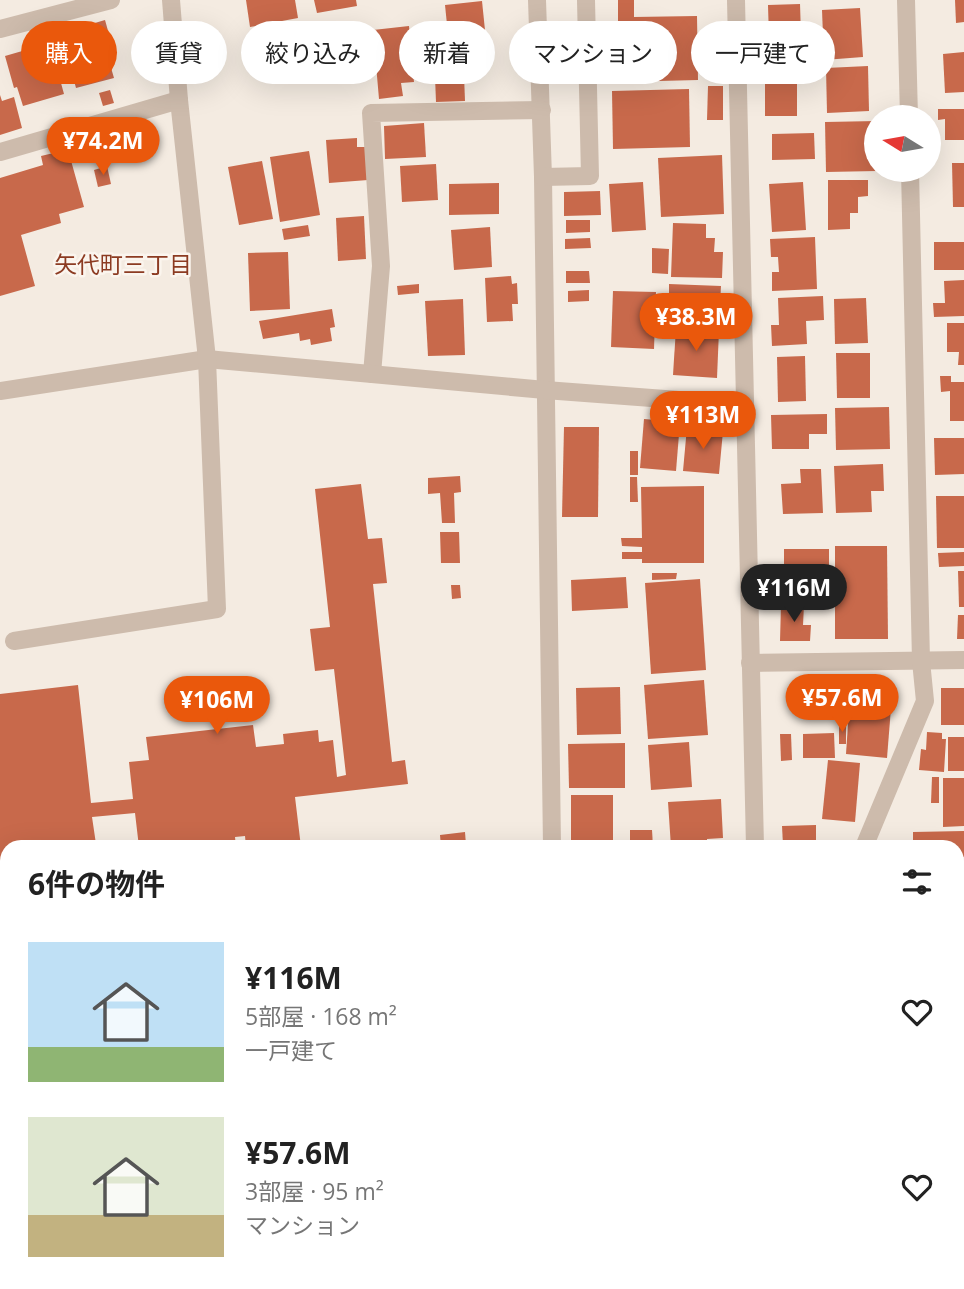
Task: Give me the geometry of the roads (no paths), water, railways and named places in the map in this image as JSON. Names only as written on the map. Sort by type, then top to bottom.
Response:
[{"type":"street","points":[[0,29],[111,0]]},
{"type":"street","points":[[14,641],[217,609],[207,359],[171,0]]},
{"type":"street","points":[[537,0],[542,110],[552,840]]},
{"type":"street","points":[[543,177],[590,176],[586,0]]},
{"type":"street","points":[[736,0],[755,840]]},
{"type":"street","points":[[906,0],[909,105]]},
{"type":"street","points":[[0,152],[179,100]]},
{"type":"street","points":[[372,374],[381,266],[371,113],[542,110]]},
{"type":"street","points":[[867,840],[925,701],[921,661],[910,182]]},
{"type":"street","points":[[0,391],[207,359],[745,405]]},
{"type":"street","points":[[750,663],[964,660]]},
{"type":"district","name":"矢代町三丁目","points":[[123,264]]}]
